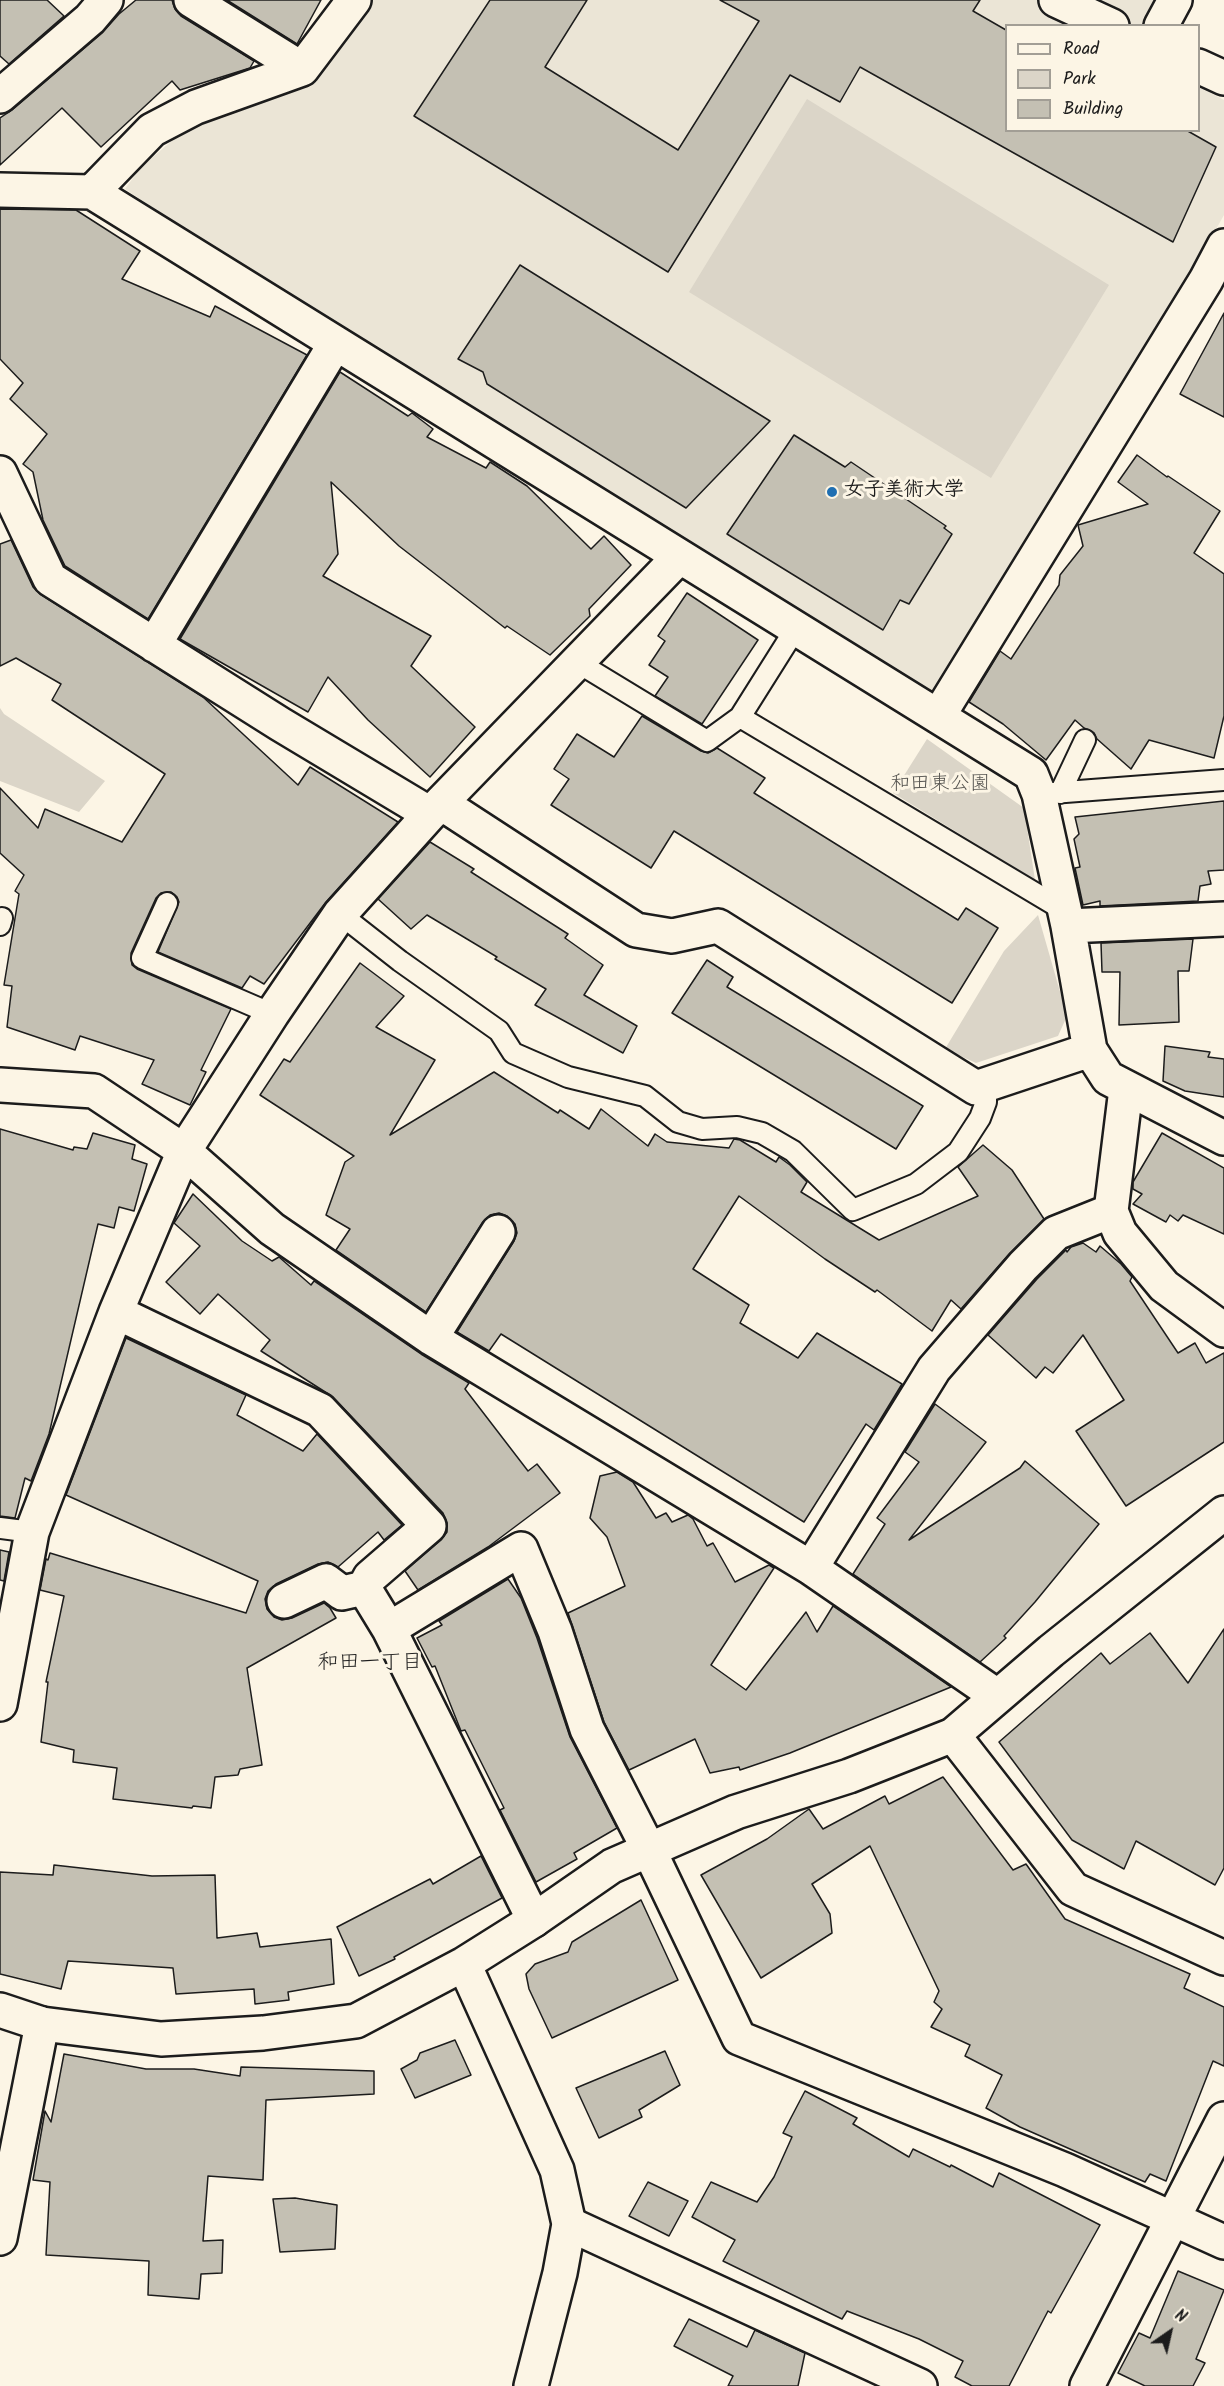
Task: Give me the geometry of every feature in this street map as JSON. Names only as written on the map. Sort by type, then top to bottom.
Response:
[{"type":"street","points":[[0,96],[90,19],[106,0]]},
{"type":"street","points":[[191,0],[302,69]]},
{"type":"street","points":[[92,192],[152,130],[196,107],[302,69],[354,0]]},
{"type":"street","points":[[1056,0],[1108,24]]},
{"type":"street","points":[[1162,24],[1175,0]]},
{"type":"street","points":[[1200,67],[1224,78]]},
{"type":"street","points":[[0,190],[92,192],[1031,774],[1049,794],[1066,918],[1090,1050],[1108,1078],[1224,1138]]},
{"type":"street","points":[[939,715],[1200,290],[1224,246]]},
{"type":"street","points":[[154,645],[335,344]]},
{"type":"street","points":[[0,473],[50,579],[280,724],[436,809],[636,930],[672,936],[718,926],[976,1088],[1090,1050]]},
{"type":"street","points":[[0,1704],[32,1532],[116,1311],[184,1151],[272,1014],[340,914],[436,809],[679,556]]},
{"type":"street","points":[[1066,918],[1224,919]]},
{"type":"street","points":[[0,1085],[94,1091],[184,1151],[272,1229],[431,1338],[811,1568],[997,1696]]},
{"type":"street","points":[[1126,1089],[1111,1211],[1120,1233],[1164,1286],[1224,1330]]},
{"type":"street","points":[[811,1568],[934,1369],[1023,1266],[1056,1233],[1111,1211]]},
{"type":"street","points":[[431,1338],[498,1232]]},
{"type":"street","points":[[116,1311],[320,1410],[429,1526],[370,1577],[364,1588],[342,1593],[326,1581],[284,1601]]},
{"type":"street","points":[[0,2010],[42,2024],[161,2039],[263,2033],[356,2021],[464,1964],[534,1920],[612,1866],[736,1812],[849,1776],[952,1735],[1224,1513]]},
{"type":"street","points":[[389,1629],[521,1549],[555,1631],[588,1729],[739,2038],[1065,2170],[1224,2242]]},
{"type":"street","points":[[364,1588],[389,1629],[534,1920]]},
{"type":"street","points":[[952,1735],[1073,1889],[1224,1958]]},
{"type":"street","points":[[464,1964],[557,2170],[570,2224],[531,2386]]},
{"type":"street","points":[[0,2238],[42,2024]]},
{"type":"street","points":[[1087,2386],[1224,2119]]},
{"type":"street","points":[[570,2224],[920,2386]]},
{"type":"lane","points":[[577,662],[707,741],[741,717],[796,628]]},
{"type":"lane","points":[[741,717],[1066,918]]},
{"type":"lane","points":[[1049,794],[1085,740]]},
{"type":"lane","points":[[1049,794],[1224,780]]},
{"type":"lane","points":[[167,903],[142,958],[272,1014]]},
{"type":"lane","points":[[340,914],[400,961],[499,1031],[513,1053],[568,1077],[645,1096],[678,1122],[702,1129],[737,1127],[762,1133],[793,1151],[853,1210],[916,1184],[958,1152],[980,1118],[986,1102],[986,1084]]},
{"type":"lane","points":[[0,1528],[32,1532]]},
{"type":"shaded area","name":"女子美術大学","points":[[371,0],[1155,0],[1142,24],[1005,24],[1005,132],[1200,132],[1200,88],[1224,100],[1224,215],[1185,284],[934,700],[125,189],[141,167],[187,128],[252,106],[305,81],[327,64]]},
{"type":"green space","points":[[807,99],[1109,285],[991,478],[689,292]]},
{"type":"green space","points":[[0,708],[4,714],[105,781],[79,812],[0,781]]},
{"type":"green space","name":"和田東公園","points":[[927,739],[1024,808],[1035,880],[893,793]]},
{"type":"green space","points":[[1038,915],[1067,1016],[1058,1036],[976,1063],[945,1049],[1004,951]]},
{"type":"building","points":[[0,0],[47,0],[64,16],[9,64],[0,56]]},
{"type":"building","points":[[136,0],[172,0],[181,16],[254,61],[250,68],[180,90],[172,81],[101,147],[62,108],[0,165],[0,118],[102,33]]},
{"type":"building","points":[[227,0],[321,0],[297,44]]},
{"type":"building","points":[[490,0],[587,0],[545,67],[678,150],[759,21],[720,0],[980,0],[973,11],[1005,29],[1005,132],[1190,132],[1216,147],[1173,242],[860,67],[840,102],[790,75],[668,272],[414,116]]},
{"type":"building","points":[[0,209],[76,210],[140,251],[122,279],[210,317],[215,306],[307,355],[148,619],[65,566],[43,520],[33,472],[23,464],[47,434],[10,399],[23,383],[0,359]]},
{"type":"building","points":[[520,265],[770,421],[686,508],[487,384],[483,372],[458,359]]},
{"type":"building","points":[[1224,313],[1224,417],[1180,394]]},
{"type":"building","points":[[340,372],[408,416],[412,413],[433,429],[427,437],[486,468],[490,462],[527,486],[591,549],[604,536],[631,565],[589,609],[590,616],[550,655],[507,626],[505,628],[399,546],[331,482],[338,554],[323,576],[431,636],[411,666],[475,727],[430,777],[368,720],[328,677],[308,712],[180,639]]},
{"type":"building","points":[[794,435],[845,467],[851,462],[946,526],[944,528],[952,534],[909,604],[900,600],[883,630],[727,534]]},
{"type":"building","points":[[1137,455],[1220,511],[1194,553],[1224,574],[1224,716],[1214,758],[1149,740],[1131,769],[1097,739],[1094,733],[1075,720],[1046,760],[1003,724],[969,702],[1000,651],[1011,659],[1059,585],[1060,575],[1083,546],[1078,525],[1148,504],[1118,482]]},
{"type":"building","points":[[11,540],[33,587],[40,594],[203,697],[298,785],[310,767],[398,822],[326,902],[264,984],[250,976],[242,988],[158,952],[179,902],[171,892],[161,893],[156,898],[131,953],[132,965],[231,1009],[201,1070],[206,1072],[190,1105],[142,1084],[154,1060],[80,1036],[75,1050],[7,1027],[12,986],[4,985],[19,894],[15,891],[24,875],[0,853],[0,788],[38,828],[45,809],[122,842],[165,774],[52,700],[61,684],[16,658],[0,666],[0,544]]},
{"type":"building","points":[[687,593],[758,640],[702,724],[655,696],[668,677],[649,665],[665,641],[658,636]]},
{"type":"building","points":[[642,716],[701,751],[708,753],[717,748],[765,778],[754,793],[958,920],[966,908],[998,928],[952,1003],[674,831],[651,868],[551,805],[569,779],[554,769],[577,734],[614,757]]},
{"type":"building","points":[[1224,801],[1224,870],[1208,871],[1211,884],[1200,886],[1198,901],[1100,906],[1100,901],[1083,905],[1075,868],[1080,867],[1074,839],[1079,834],[1075,817]]},
{"type":"building","points":[[430,842],[474,869],[471,872],[568,934],[565,938],[603,965],[584,995],[637,1026],[623,1053],[535,1005],[546,989],[495,959],[497,957],[427,915],[411,929],[378,899]]},
{"type":"building","points":[[1193,939],[1189,971],[1178,971],[1179,1022],[1119,1025],[1120,972],[1102,972],[1101,943]]},
{"type":"building","points":[[707,960],[733,977],[727,987],[923,1106],[896,1149],[672,1013]]},
{"type":"building","points":[[360,963],[404,996],[376,1027],[435,1060],[390,1135],[494,1072],[558,1113],[560,1110],[589,1129],[601,1109],[648,1146],[655,1134],[667,1142],[729,1148],[734,1139],[740,1140],[776,1162],[779,1157],[807,1182],[801,1192],[879,1240],[978,1196],[958,1167],[983,1145],[1012,1170],[1044,1219],[1010,1253],[961,1309],[951,1300],[932,1331],[877,1290],[875,1292],[825,1259],[739,1196],[693,1269],[749,1305],[740,1323],[798,1358],[817,1333],[902,1384],[874,1430],[866,1424],[804,1522],[501,1334],[489,1351],[457,1332],[514,1241],[517,1233],[515,1224],[507,1216],[499,1213],[490,1215],[483,1222],[426,1312],[336,1250],[350,1229],[326,1215],[345,1162],[354,1156],[260,1095],[284,1059],[290,1062]]},
{"type":"building","points":[[1165,1046],[1210,1052],[1208,1057],[1224,1059],[1224,1097],[1185,1091],[1163,1081]]},
{"type":"building","points":[[0,1129],[73,1150],[74,1147],[87,1149],[93,1133],[135,1145],[132,1159],[147,1164],[134,1211],[119,1207],[114,1228],[98,1224],[49,1434],[31,1481],[25,1478],[15,1518],[0,1516]]},
{"type":"building","points":[[1162,1133],[1224,1168],[1224,1234],[1183,1215],[1178,1221],[1170,1215],[1166,1222],[1133,1204],[1142,1194],[1133,1189],[1133,1182]]},
{"type":"building","points":[[193,1194],[242,1241],[272,1261],[279,1257],[311,1285],[314,1281],[421,1354],[469,1383],[465,1389],[528,1471],[537,1464],[560,1493],[488,1547],[418,1590],[405,1571],[447,1532],[447,1523],[443,1513],[333,1397],[261,1351],[270,1340],[218,1294],[200,1314],[166,1282],[200,1246],[174,1223]]},
{"type":"building","points":[[1083,1243],[1096,1252],[1100,1246],[1121,1264],[1132,1277],[1130,1281],[1178,1353],[1195,1343],[1206,1363],[1224,1353],[1224,1442],[1126,1506],[1076,1431],[1124,1400],[1083,1335],[1053,1373],[1045,1367],[1036,1378],[988,1335],[1066,1250],[1067,1252],[1071,1247]]},
{"type":"building","points":[[126,1338],[246,1395],[237,1415],[303,1451],[317,1434],[402,1525],[384,1540],[378,1532],[338,1567],[328,1562],[318,1564],[276,1584],[268,1591],[265,1599],[267,1609],[274,1617],[282,1620],[292,1618],[324,1603],[336,1618],[247,1668],[262,1765],[240,1769],[238,1775],[215,1777],[211,1808],[113,1799],[117,1768],[73,1762],[74,1750],[41,1742],[48,1682],[46,1682],[64,1596],[40,1590],[46,1559],[48,1560],[50,1553],[246,1613],[258,1581],[66,1495]]},
{"type":"building","points":[[935,1404],[986,1442],[909,1540],[1020,1468],[1025,1461],[1099,1524],[1004,1636],[1006,1638],[980,1662],[853,1574],[885,1524],[877,1518],[919,1462],[905,1452]]},
{"type":"building","points":[[617,1472],[633,1482],[656,1518],[666,1513],[672,1522],[688,1515],[693,1519],[707,1546],[713,1543],[735,1582],[769,1565],[774,1568],[711,1665],[746,1690],[806,1612],[817,1632],[833,1606],[951,1687],[790,1753],[740,1770],[739,1767],[710,1773],[695,1739],[629,1770],[604,1722],[568,1613],[625,1586],[607,1537],[590,1518],[600,1476]]},
{"type":"building","points":[[0,1550],[9,1552],[4,1581],[0,1580]]},
{"type":"building","points":[[508,1579],[521,1598],[537,1638],[570,1737],[617,1828],[574,1853],[577,1859],[536,1882],[500,1810],[504,1808],[465,1730],[461,1731],[435,1666],[432,1667],[417,1638],[442,1625],[439,1621]]},
{"type":"building","points":[[1224,1629],[1224,1868],[1215,1885],[1136,1841],[1124,1869],[1072,1840],[999,1742],[1101,1653],[1110,1664],[1150,1633],[1188,1683]]},
{"type":"building","points":[[943,1777],[1013,1870],[1026,1864],[1065,1919],[1190,1974],[1184,1988],[1224,2007],[1224,2066],[1213,2061],[1166,2181],[1150,2174],[1145,2182],[1020,2127],[986,2108],[1002,2075],[965,2056],[970,2045],[931,2027],[942,2009],[934,2002],[939,1991],[870,1846],[812,1884],[830,1914],[832,1933],[761,1978],[701,1875],[767,1839],[809,1809],[823,1829],[885,1796],[889,1804]]},
{"type":"building","points":[[481,1856],[502,1898],[394,1957],[395,1959],[359,1976],[337,1927],[430,1879],[433,1884]]},
{"type":"building","points":[[54,1865],[152,1876],[215,1875],[217,1938],[257,1933],[260,1947],[331,1939],[334,1984],[288,1992],[289,2000],[255,2004],[254,1989],[176,1994],[173,1968],[68,1961],[61,1989],[0,1974],[0,1872],[53,1875]]},
{"type":"building","points":[[641,1900],[678,1980],[552,2038],[529,1989],[526,1974],[535,1964],[568,1952],[572,1942]]},
{"type":"building","points":[[455,2040],[471,2075],[415,2098],[401,2069],[417,2060],[420,2053]]},
{"type":"building","points":[[665,2051],[680,2085],[639,2110],[642,2117],[599,2138],[576,2088]]},
{"type":"building","points":[[64,2054],[146,2069],[194,2069],[240,2076],[241,2067],[374,2071],[374,2094],[266,2100],[263,2180],[208,2176],[203,2241],[223,2240],[222,2273],[201,2274],[199,2299],[148,2295],[149,2261],[46,2255],[50,2182],[33,2180],[45,2111],[51,2122]]},
{"type":"building","points":[[805,2091],[857,2118],[853,2124],[909,2157],[913,2149],[950,2167],[951,2165],[993,2187],[999,2173],[1100,2225],[1051,2313],[1048,2311],[1009,2386],[972,2386],[955,2377],[963,2361],[919,2339],[847,2311],[842,2319],[723,2261],[735,2240],[692,2217],[711,2182],[757,2202],[774,2177],[792,2137],[783,2133]]},
{"type":"building","points":[[648,2182],[688,2201],[669,2236],[629,2216]]},
{"type":"building","points":[[295,2198],[337,2205],[335,2249],[280,2252],[273,2199]]},
{"type":"building","points":[[1178,2271],[1224,2290],[1196,2359],[1205,2363],[1193,2386],[1145,2386],[1118,2373],[1139,2333],[1150,2338]]},
{"type":"building","points":[[689,2319],[747,2347],[755,2330],[805,2353],[798,2386],[728,2386],[733,2376],[674,2346]]},
{"type":"place","name":"女子美術大学","points":[[832,492]]},
{"type":"district","name":"和田一丁目","points":[[370,1664]]}]
